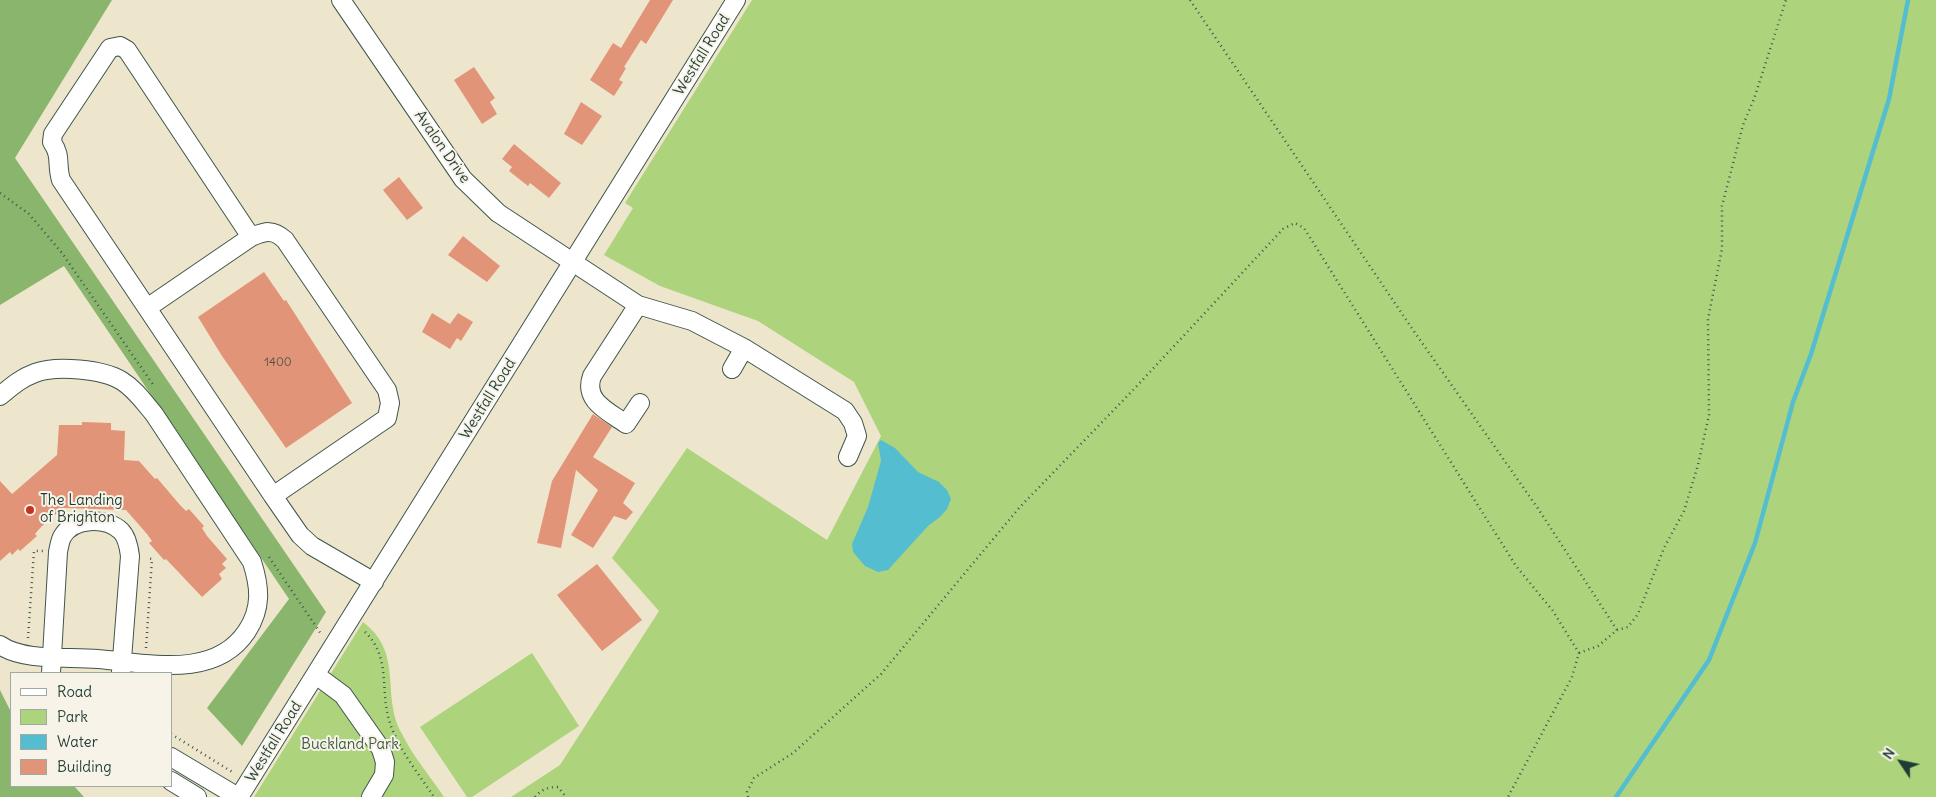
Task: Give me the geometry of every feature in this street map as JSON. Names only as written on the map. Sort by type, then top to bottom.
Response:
[{"type":"street","name":"Avalon Drive","points":[[341,0],[463,179],[498,213],[638,305],[692,321],[744,348],[845,411],[853,423],[857,436],[848,457]]},
{"type":"street","name":"Westfall Road","points":[[238,797],[316,675],[736,0]]},
{"type":"street","points":[[251,237],[127,50],[120,46],[110,48],[53,134],[52,142],[59,152],[58,170],[60,180],[300,535],[312,546],[374,582]]},
{"type":"street","points":[[147,308],[251,237],[268,231],[278,234],[285,240],[386,390],[390,403],[387,418],[272,496]]},
{"type":"street","points":[[638,305],[592,376],[588,386],[594,401],[626,424],[640,403]]},
{"type":"street","points":[[732,369],[744,348]]},
{"type":"street","points":[[0,396],[17,381],[36,372],[58,369],[101,372],[121,380],[139,396],[154,414],[252,562],[259,584],[259,601],[252,623],[240,642],[224,654],[203,663],[121,667],[51,665],[0,645]]},
{"type":"street","points":[[51,665],[58,552],[62,536],[72,526],[84,522],[97,522],[112,525],[122,532],[128,544],[130,556],[121,667]]},
{"type":"street","points":[[316,675],[344,695],[381,749],[385,762],[384,775],[371,797]]},
{"type":"street","points":[[172,758],[238,797]]},
{"type":"street","points":[[172,781],[197,797]]},
{"type":"path","points":[[1190,0],[1411,328],[1580,570],[1611,625],[1617,630]]},
{"type":"path","points":[[1579,653],[1598,646],[1617,630],[1628,626],[1638,614],[1664,548],[1684,511],[1698,465],[1709,415],[1708,319],[1722,249],[1722,206],[1743,125],[1754,99],[1786,0]]},
{"type":"path","points":[[748,797],[747,792],[754,778],[793,753],[880,674],[1020,508],[1135,388],[1283,228],[1295,223],[1304,228],[1516,566],[1554,611],[1579,653],[1572,676],[1508,797]]},
{"type":"path","points":[[28,638],[34,551],[48,552]]},
{"type":"path","points":[[146,558],[152,559],[146,655]]},
{"type":"path","points":[[365,632],[373,640],[382,662],[389,720],[410,761],[434,797]]},
{"type":"path","points":[[172,735],[234,773]]},
{"type":"path","points":[[535,797],[542,790],[550,787],[558,788],[566,797]]},
{"type":"green space","points":[[0,0],[112,0],[15,158],[326,612],[242,746],[207,708],[289,599],[64,266],[0,305]]},
{"type":"green space","points":[[752,0],[1936,0],[1936,797],[511,797],[560,765],[659,611],[612,558],[687,448],[827,540],[881,436],[854,382],[758,321],[660,286],[604,255],[633,208],[625,203]]},
{"type":"green space","name":"Buckland Park","points":[[363,622],[376,634],[388,660],[395,718],[405,741],[444,797],[254,797]]},
{"type":"green space","points":[[532,653],[579,726],[472,797],[467,797],[420,727]]},
{"type":"green space","points":[[0,690],[10,710],[10,787],[75,787],[84,797],[0,797]]},
{"type":"water","points":[[881,440],[895,448],[918,472],[939,482],[947,490],[951,499],[947,509],[940,517],[928,526],[888,570],[878,572],[865,566],[853,552],[852,544],[868,507],[881,461],[878,443]]},
{"type":"building","points":[[650,0],[673,0],[646,44],[641,40],[624,67],[626,68],[619,80],[623,82],[614,96],[590,80],[613,43],[621,48]]},
{"type":"building","points":[[474,67],[495,98],[490,102],[497,114],[482,124],[454,80]]},
{"type":"building","points":[[581,102],[602,116],[582,145],[564,134]]},
{"type":"building","points":[[514,144],[561,183],[549,198],[530,183],[528,186],[509,171],[512,167],[502,159]]},
{"type":"building","points":[[399,177],[423,208],[407,220],[383,190]]},
{"type":"building","points":[[463,236],[500,266],[487,282],[448,255]]},
{"type":"building","points":[[264,272],[284,301],[286,300],[352,403],[286,448],[222,356],[198,317]]},
{"type":"building","points":[[432,313],[450,324],[458,313],[473,322],[461,341],[457,338],[450,349],[422,332]]},
{"type":"building","points":[[593,414],[612,427],[593,457],[635,483],[623,503],[633,512],[626,520],[614,516],[593,548],[571,535],[598,490],[576,470],[561,548],[537,543],[552,481]]},
{"type":"building","name":"The Landing of Brighton","points":[[82,422],[111,423],[111,430],[125,431],[124,460],[139,461],[155,479],[157,478],[180,505],[186,511],[189,509],[204,526],[202,528],[207,536],[227,559],[222,564],[226,568],[219,574],[222,579],[202,597],[149,543],[152,541],[126,510],[63,508],[41,527],[35,534],[37,536],[20,551],[18,549],[12,555],[10,552],[0,561],[0,481],[12,494],[57,455],[59,425],[82,425]]},
{"type":"building","points":[[597,564],[642,620],[602,651],[557,595]]},
{"type":"waterway","points":[[1616,797],[1709,660],[1755,543],[1793,402],[1811,354],[1889,99],[1908,0]]},
{"type":"place","name":"The Landing of Brighton","points":[[30,510]]}]
